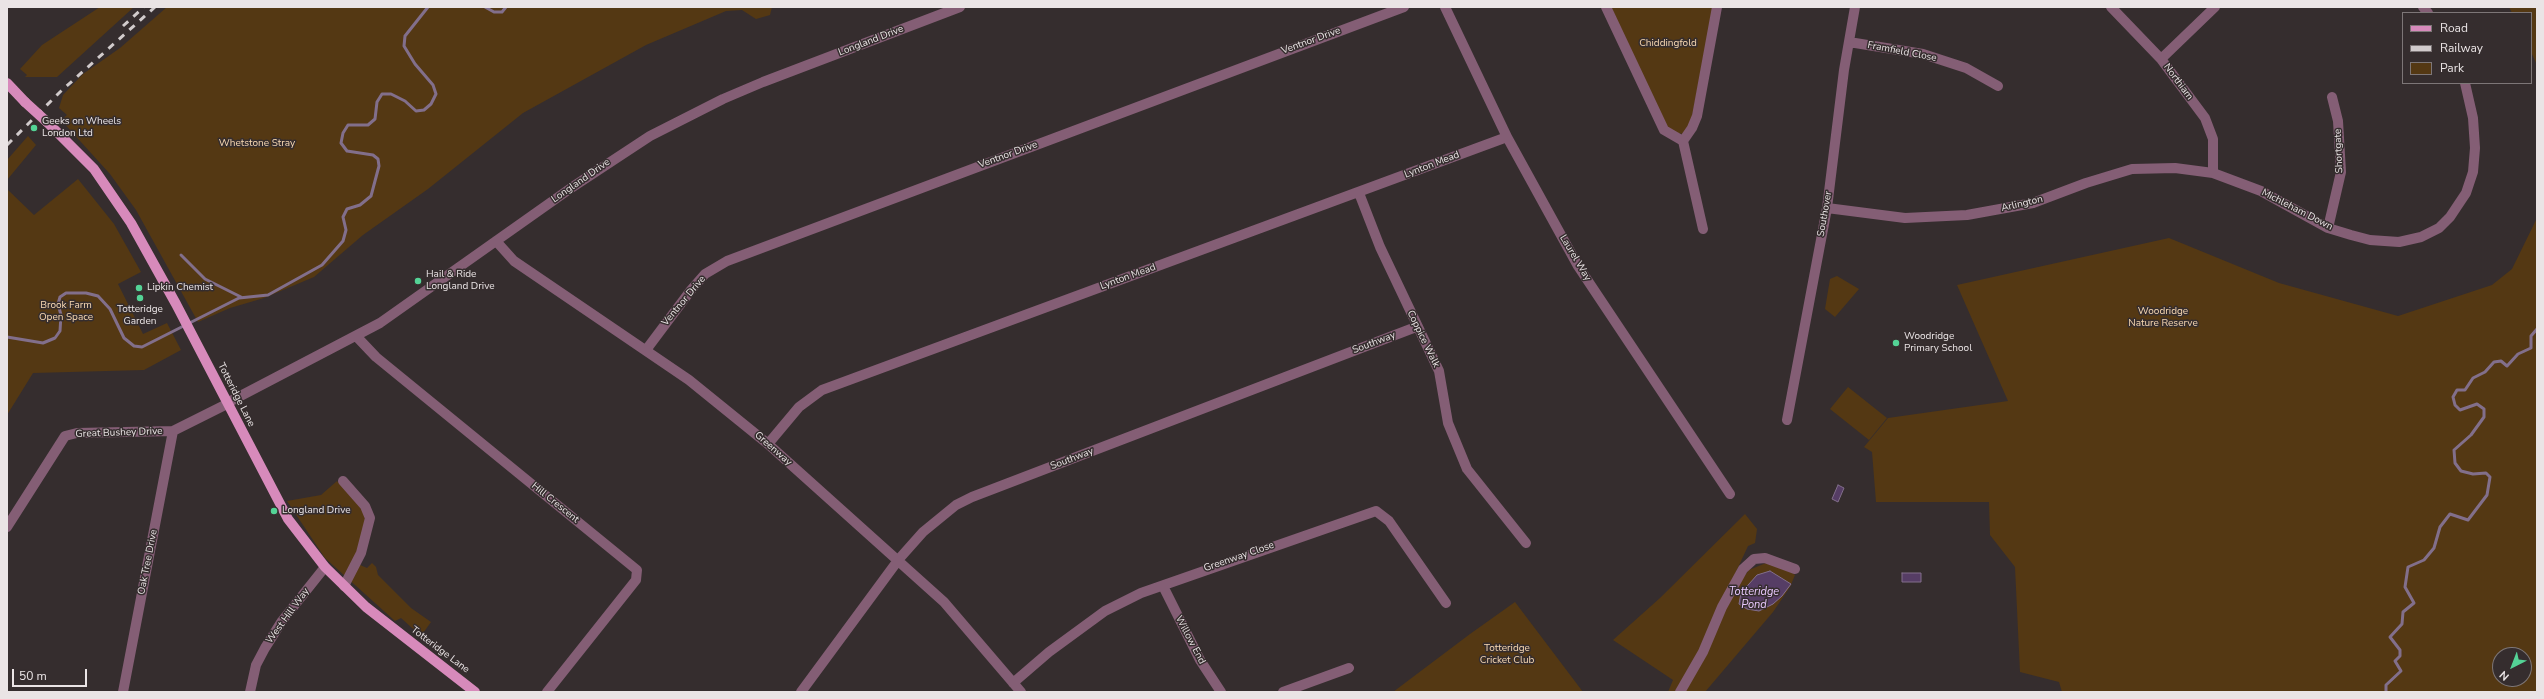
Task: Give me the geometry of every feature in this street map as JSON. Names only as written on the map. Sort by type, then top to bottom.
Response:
[{"type":"main road","name":"Totteridge Lane","points":[[7,83],[105,182],[131,223],[176,304],[288,519],[325,567],[344,586],[386,624],[475,692]]},
{"type":"street","name":"Longland Drive","points":[[227,404],[357,337],[621,153],[694,112],[763,82],[960,7]]},
{"type":"street","name":"Ventnor Drive","points":[[646,350],[691,290],[705,274],[727,261],[1404,7]]},
{"type":"street","name":"Laurel Way","points":[[1445,7],[1507,136],[1578,266],[1730,494]]},
{"type":"street","points":[[1606,7],[1664,130],[1683,141],[1703,229]]},
{"type":"street","points":[[1683,141],[1692,128],[1696,116],[1718,7]]},
{"type":"street","name":"Southover","points":[[1787,420],[1827,208],[1855,7]]},
{"type":"street","name":"Northiam","points":[[2111,7],[2161,59],[2205,118],[2213,139],[2213,173]]},
{"type":"street","points":[[2161,59],[2215,7]]},
{"type":"street","name":"Framfield Close","points":[[1849,42],[1923,54],[1966,68],[1998,86]]},
{"type":"street","name":"Michleham Down","points":[[2213,173],[2261,191],[2328,228],[2370,240],[2399,242],[2421,237],[2439,228],[2450,218],[2466,193],[2473,172],[2475,148],[2473,118],[2465,84]]},
{"type":"street","name":"Shortgate","points":[[2328,228],[2342,172],[2338,121],[2332,97]]},
{"type":"street","name":"Lynton Mead","points":[[768,444],[799,407],[822,390],[1359,193],[1507,136]]},
{"type":"street","name":"Arlington","points":[[1827,208],[1904,218],[1968,216],[2033,203],[2086,183],[2132,169],[2175,168],[2213,173]]},
{"type":"street","name":"Coppice Walk","points":[[1359,193],[1416,327],[1439,371],[1448,423],[1467,469],[1526,543]]},
{"type":"street","name":"Greenway","points":[[496,241],[514,261],[646,350],[718,402],[768,444],[899,559],[944,602],[1021,692]]},
{"type":"street","name":"Southway","points":[[801,692],[899,559],[923,532],[956,505],[972,496],[1416,327]]},
{"type":"street","name":"Hill Crescent","points":[[357,337],[376,357],[637,570],[636,580],[547,692]]},
{"type":"street","name":"Great Bushey Drive","points":[[7,527],[65,436],[77,433],[173,431],[227,404]]},
{"type":"street","name":"Oak Tree Drive","points":[[123,692],[173,431]]},
{"type":"street","points":[[343,482],[365,506],[370,518],[361,553],[344,586]]},
{"type":"street","name":"Greenway Close","points":[[1013,683],[1049,652],[1105,611],[1141,593],[1376,511],[1389,521],[1446,603]]},
{"type":"street","points":[[1680,692],[1703,652],[1722,607],[1743,569],[1754,559],[1765,558],[1795,569]]},
{"type":"street","name":"West Hill Way","points":[[250,692],[256,665],[265,648],[282,621],[325,567]]},
{"type":"street","name":"Willow End","points":[[1163,586],[1200,660],[1221,692]]},
{"type":"street","points":[[1283,692],[1349,668]]},
{"type":"green space","points":[[100,7],[134,7],[57,77],[25,77],[27,75],[20,69],[42,45]]},
{"type":"green space","name":"Whetstone Stray","points":[[167,7],[772,7],[770,15],[756,19],[742,10],[726,11],[646,45],[523,113],[428,189],[363,235],[314,277],[264,298],[230,308],[198,322],[136,210],[110,174],[61,120],[67,115],[59,108],[63,95],[83,74],[120,48]]},
{"type":"green space","name":"Chiddingfold","points":[[1611,7],[1713,7],[1691,122],[1683,134],[1673,132],[1665,125]]},
{"type":"green space","points":[[2509,7],[2537,7],[2537,65],[2532,54],[2532,12],[2512,12]]},
{"type":"green space","points":[[28,136],[36,145],[7,180],[7,160]]},
{"type":"green space","name":"Brook Farm Open Space","points":[[78,179],[114,224],[141,272],[118,284],[143,334],[167,323],[181,350],[144,370],[33,373],[7,415],[7,189],[34,215]]},
{"type":"green space","name":"Woodridge Nature Reserve","points":[[2537,218],[2537,692],[2062,692],[2059,682],[2020,672],[2015,567],[1990,535],[1989,502],[1876,502],[1872,452],[1864,447],[1888,418],[2008,401],[1957,285],[2169,238],[2279,283],[2398,316],[2492,285],[2512,269]]},
{"type":"green space","points":[[1837,276],[1859,289],[1835,317],[1825,309],[1830,279]]},
{"type":"green space","points":[[1848,387],[1887,418],[1869,440],[1830,409]]},
{"type":"green space","points":[[337,481],[362,507],[365,519],[360,565],[367,568],[372,563],[376,567],[378,575],[411,608],[431,622],[421,636],[401,618],[395,621],[325,558],[287,501],[321,495]]},
{"type":"green space","points":[[1745,514],[1757,529],[1755,543],[1748,546],[1697,656],[1675,692],[1668,692],[1673,680],[1613,640],[1660,598]]},
{"type":"green space","points":[[1766,563],[1786,569],[1795,575],[1790,587],[1773,612],[1705,692],[1684,692],[1736,587],[1749,570]]},
{"type":"green space","name":"Totteridge Cricket Club","points":[[1515,602],[1583,692],[1393,692],[1470,634]]},
{"type":"water","points":[[1838,485],[1844,488],[1838,502],[1832,499]]},
{"type":"water","name":"Totteridge Pond","points":[[1770,571],[1791,584],[1782,596],[1773,604],[1759,611],[1747,609],[1739,604],[1741,593],[1757,575]]},
{"type":"water","points":[[1902,573],[1921,573],[1921,582],[1902,582]]},
{"type":"waterway","points":[[7,337],[43,343],[55,338],[60,331],[61,315],[58,304],[60,297],[66,293],[86,293],[98,296],[110,309],[124,338],[134,346],[142,347],[239,298],[268,295],[322,265],[343,241],[346,230],[343,217],[347,209],[360,205],[371,196],[379,166],[378,159],[373,155],[347,151],[341,143],[343,133],[348,125],[368,125],[375,119],[377,102],[382,94],[391,94],[405,101],[416,111],[424,110],[431,104],[436,94],[433,85],[415,64],[404,46],[405,36],[428,7]]},
{"type":"waterway","points":[[485,7],[494,12],[502,12],[506,7]]},
{"type":"waterway","points":[[181,255],[205,279],[241,297]]},
{"type":"waterway","points":[[2386,692],[2386,685],[2401,671],[2395,661],[2400,656],[2400,650],[2390,637],[2402,624],[2403,612],[2414,603],[2405,587],[2408,567],[2424,560],[2434,548],[2440,527],[2450,514],[2468,520],[2487,495],[2490,477],[2486,473],[2473,474],[2461,471],[2455,463],[2454,450],[2471,435],[2484,417],[2484,409],[2477,404],[2460,410],[2455,405],[2453,397],[2457,390],[2465,390],[2473,378],[2485,372],[2494,362],[2501,361],[2507,366],[2518,354],[2531,348],[2531,336],[2537,329]]},
{"type":"railway","points":[[123,26],[144,7]]},
{"type":"railway","points":[[7,145],[60,92],[155,7]]},
{"type":"place","name":"Geeks on Wheels London Ltd","points":[[34,128]]},
{"type":"place","name":"Hail & Ride Longland Drive","points":[[418,281]]},
{"type":"place","name":"Lipkin Chemist","points":[[139,288]]},
{"type":"place","name":"Totteridge Garden","points":[[140,298]]},
{"type":"place","name":"Woodridge Primary School","points":[[1896,343]]},
{"type":"place","name":"Longland Drive","points":[[274,511]]}]
